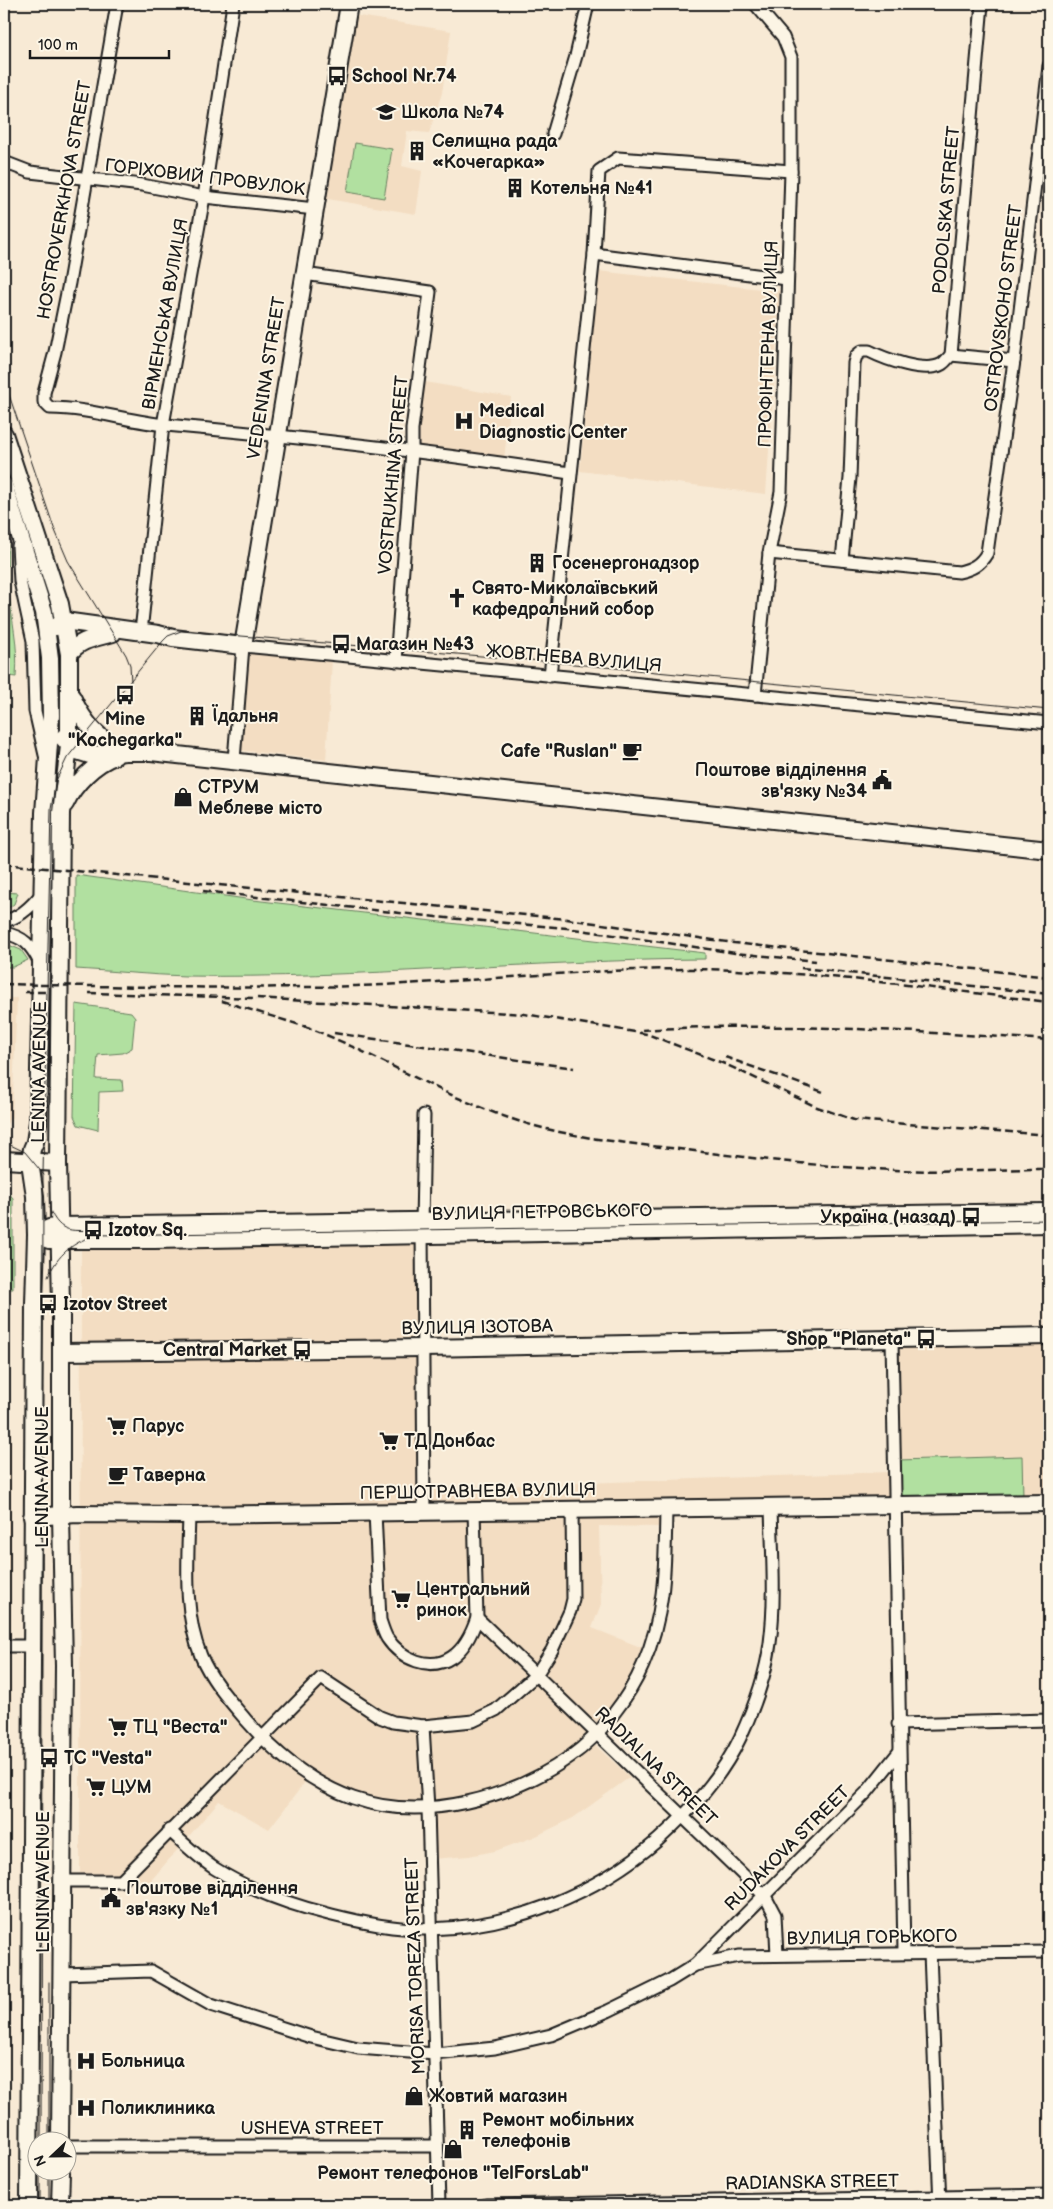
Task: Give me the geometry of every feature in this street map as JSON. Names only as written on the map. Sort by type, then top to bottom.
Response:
[{"type":"main road","name":"VEDENINA STREET","points":[[243,646],[349,4]]},
{"type":"main road","name":"LENINA AVENUE","points":[[4,434],[52,578],[64,621],[69,654],[69,746],[61,813],[58,1163],[62,1352],[61,1515],[64,1666],[63,1974],[60,2132]]},
{"type":"main road","name":"LENINA AVENUE","points":[[4,485],[44,612],[48,642],[52,716],[44,813],[38,1122],[36,1142],[31,1155],[36,1235],[32,1517],[29,2205]]},
{"type":"main road","points":[[52,578],[77,612],[96,627]]},
{"type":"main road","name":"ЖОВТНЕВА ВУЛИЦЯ","points":[[64,621],[173,638],[243,646]]},
{"type":"main road","points":[[48,642],[54,629],[64,621]]},
{"type":"main road","points":[[69,654],[74,646],[87,639],[135,631]]},
{"type":"main road","points":[[70,693],[79,714],[104,742]]},
{"type":"main road","points":[[52,716],[60,734],[69,746],[80,753],[90,755],[126,752],[234,760],[328,772],[1049,850]]},
{"type":"main road","points":[[49,768],[58,753],[82,740],[104,742],[126,752]]},
{"type":"main road","name":"LENINA AVENUE","points":[[61,813],[77,784],[108,758],[126,752]]},
{"type":"main road","points":[[5,1160],[31,1155],[58,1163]]},
{"type":"main road","points":[[5,1160],[17,1163],[25,1170],[35,1196]]},
{"type":"main road","name":"ВУЛИЦЯ ПЕТРОВСЬКОГО","points":[[36,1235],[44,1239],[59,1233],[154,1240],[422,1227],[1049,1212]]},
{"type":"main road","name":"ВУЛИЦЯ ПЕТРОВСЬКОГО","points":[[422,1227],[1049,1224]]},
{"type":"main road","name":"ВУЛИЦЯ ІЗОТОВА","points":[[62,1352],[424,1348],[1049,1336]]},
{"type":"main road","name":"ПЕРШОТРАВНЕВА ВУЛИЦЯ","points":[[32,1517],[61,1515],[189,1515],[1049,1503]]},
{"type":"main road","points":[[60,2205],[61,2182]]},
{"type":"street","name":"HOSTROVERKHOVA STREET","points":[[117,4],[69,283],[55,352],[44,392],[44,402],[50,408],[79,410],[162,425]]},
{"type":"street","name":"ВІРМЕНСЬКА ВУЛИЦЯ","points":[[135,631],[162,425],[204,197],[233,4]]},
{"type":"street","points":[[553,134],[576,56],[588,4]]},
{"type":"street","name":"ПРОФІНТЕРНА ВУЛИЦЯ","points":[[755,4],[783,36],[791,57],[791,171],[781,492],[769,553],[755,695]]},
{"type":"street","name":"PODOLSKA STREET","points":[[951,355],[982,4]]},
{"type":"street","name":"OSTROVSKOHO STREET","points":[[842,560],[959,572],[969,570],[980,564],[987,553],[1014,361],[1049,66]]},
{"type":"street","points":[[550,676],[594,254],[600,171],[618,158],[791,171]]},
{"type":"street","name":"ГОРІХОВИЙ ПРОВУЛОК","points":[[4,162],[30,172],[142,185],[204,197],[314,209]]},
{"type":"street","points":[[594,254],[787,279]]},
{"type":"street","name":"VOSTRUKHINA STREET","points":[[304,274],[430,292],[413,419],[396,661]]},
{"type":"street","points":[[769,553],[842,560],[850,478],[854,363],[856,356],[862,351],[869,351],[914,366],[926,367],[943,363],[951,355],[1014,361]]},
{"type":"street","points":[[162,425],[277,435],[570,473]]},
{"type":"street","points":[[17,527],[20,581],[33,641],[33,699],[36,723],[49,768]]},
{"type":"street","points":[[34,669],[48,642]]},
{"type":"street","name":"ЖОВТНЕВА ВУЛИЦЯ","points":[[243,646],[1049,723]]},
{"type":"street","name":"VEDENINA STREET","points":[[234,760],[243,646]]},
{"type":"street","points":[[4,921],[16,918],[42,893]]},
{"type":"street","points":[[4,933],[23,938],[34,950],[41,965]]},
{"type":"street","points":[[424,1115],[422,1227],[424,1512]]},
{"type":"street","points":[[892,1340],[898,1724],[904,1952]]},
{"type":"street","points":[[169,1830],[214,1868],[268,1895],[296,1906],[374,1924],[402,1928],[431,1929],[477,1924],[512,1917],[562,1900],[605,1880],[639,1856],[684,1817],[710,1787],[739,1739],[765,1671],[770,1642],[773,1584],[771,1507]]},
{"type":"street","points":[[189,1515],[189,1599],[193,1629],[201,1656],[215,1681],[261,1737],[286,1760],[325,1785],[354,1798],[386,1806],[428,1808],[466,1803],[492,1796],[521,1783],[572,1756],[612,1716],[643,1667],[661,1613],[664,1585],[666,1508]]},
{"type":"street","points":[[62,1881],[121,1881],[169,1830],[321,1678],[380,1717],[399,1724],[423,1726],[473,1721],[496,1710],[536,1675],[552,1650],[570,1611],[573,1599],[572,1510]]},
{"type":"street","points":[[375,1512],[380,1620],[386,1637],[396,1649],[408,1658],[426,1664],[438,1663],[451,1658],[462,1648],[471,1634],[477,1618],[474,1511]]},
{"type":"street","name":"RADIALNA STREET","points":[[477,1618],[766,1896],[775,1915],[777,1956]]},
{"type":"street","points":[[4,1646],[32,1646]]},
{"type":"street","points":[[898,1724],[1049,1720]]},
{"type":"street","name":"MORISA TOREZA STREET","points":[[423,1726],[428,1808],[439,2205]]},
{"type":"street","name":"RUDAKOVA STREET","points":[[695,1965],[766,1896],[867,1792],[899,1752]]},
{"type":"street","name":"ВУЛИЦЯ ГОРЬКОГО","points":[[695,1965],[739,1956],[904,1952],[1049,1952]]},
{"type":"street","points":[[930,1953],[940,2201]]},
{"type":"street","points":[[63,1974],[151,1971],[211,2005],[311,2037],[358,2048],[435,2054],[495,2048],[551,2035],[616,2008],[695,1965]]},
{"type":"street","name":"USHEVA STREET","points":[[78,2146],[437,2146]]},
{"type":"street","name":"RADIANSKA STREET","points":[[486,2205],[940,2201],[1049,2195]]},
{"type":"shaded area","name":"Школа №74","points":[[353,15],[451,31],[442,93],[429,133],[407,131],[402,166],[422,171],[416,214],[322,198]]},
{"type":"shaded area","points":[[598,271],[780,291],[766,494],[580,471]]},
{"type":"shaded area","name":"Medical Diagnostic Center","points":[[425,382],[511,397],[504,460],[417,446]]},
{"type":"shaded area","points":[[248,652],[332,660],[326,760],[238,750]]},
{"type":"shaded area","points":[[4,998],[17,998],[12,1117],[4,1127]]},
{"type":"shaded area","name":"Central Market","points":[[416,1239],[419,1489],[889,1472],[889,1499],[663,1506],[662,1527],[599,1526],[601,1604],[592,1628],[643,1648],[628,1681],[611,1706],[585,1736],[630,1777],[573,1818],[534,1837],[495,1851],[469,1856],[432,1859],[431,1804],[395,1803],[364,1796],[338,1787],[312,1773],[269,1829],[219,1801],[142,1891],[134,1883],[80,1884],[81,1245]]},
{"type":"shaded area","points":[[1049,1343],[1049,1495],[900,1498],[897,1346]]},
{"type":"shaded area","points":[[4,1417],[11,1417],[11,1643],[4,1643]]},
{"type":"shaded area","points":[[4,1650],[10,1650],[12,1720],[4,1720]]},
{"type":"green space","points":[[355,143],[392,149],[384,198],[347,192]]},
{"type":"green space","points":[[4,513],[8,540],[8,586],[16,642],[17,665],[16,677],[8,676],[4,753]]},
{"type":"green space","points":[[76,875],[253,900],[705,953],[705,959],[640,960],[316,975],[186,976],[76,969]]},
{"type":"green space","points":[[4,892],[18,893],[14,904],[4,911]]},
{"type":"green space","points":[[4,943],[21,950],[28,960],[13,967],[4,967]]},
{"type":"green space","points":[[76,1004],[131,1012],[135,1017],[132,1048],[123,1053],[98,1055],[96,1079],[122,1080],[123,1091],[99,1092],[98,1130],[78,1125],[74,1116]]},
{"type":"green space","points":[[4,1188],[13,1198],[13,1289],[4,1289]]},
{"type":"green space","points":[[1022,1456],[1023,1496],[900,1498],[899,1460]]},
{"type":"tram line","points":[[4,380],[54,528],[68,561],[126,655],[130,665],[131,682]]},
{"type":"tram line","points":[[41,2132],[43,1174],[51,809],[56,781],[67,758],[163,641],[168,636],[181,631],[553,662],[1049,710]]},
{"type":"tram line","points":[[4,1142],[25,1152],[44,1175]]},
{"type":"tram line","points":[[49,1208],[58,1223],[68,1230],[100,1230]]},
{"type":"tram line","points":[[48,1277],[56,1262],[67,1250],[81,1241],[97,1235],[1049,1220]]},
{"type":"tram line","points":[[49,1982],[49,2132]]},
{"type":"tram line","points":[[40,2182],[40,2205]]},
{"type":"tram line","points":[[49,2182],[49,2205]]},
{"type":"railway","points":[[4,864],[567,919],[734,943],[1049,977]]},
{"type":"railway","points":[[203,891],[436,917],[567,928],[735,953],[816,961]]},
{"type":"railway","points":[[801,968],[1049,994]]},
{"type":"railway","points":[[4,984],[180,987],[356,986],[593,972],[687,969],[814,975],[1049,1002]]},
{"type":"railway","points":[[25,992],[47,992]]},
{"type":"railway","points":[[89,993],[256,998],[524,1014],[647,1034],[725,1064],[817,1107],[854,1120],[1049,1135]]},
{"type":"railway","points":[[222,1001],[310,1028]]},
{"type":"railway","points":[[304,1026],[485,1109],[532,1125],[574,1135],[760,1159],[868,1169],[914,1171],[1049,1169]]},
{"type":"railway","points":[[642,1030],[795,1027],[1049,1040]]},
{"type":"railway","points":[[334,1033],[574,1068]]},
{"type":"railway","points":[[725,1057],[826,1093]]},
{"type":"place","name":"School Nr.74","points":[[337,76]]},
{"type":"place","name":"Школа №74","points":[[386,112]]},
{"type":"place","name":"Селищна рада «Кочегарка»","points":[[417,151]]},
{"type":"place","name":"Котельня №41","points":[[515,188]]},
{"type":"place","name":"Medical Diagnostic Center","points":[[464,421]]},
{"type":"place","name":"Госенергонадзор","points":[[537,563]]},
{"type":"place","name":"Свято-Миколаївський кафедральний собор","points":[[457,598]]},
{"type":"place","name":"Магазин №43","points":[[341,644]]},
{"type":"place","name":"Mine \"Kochegarka\"","points":[[125,695]]},
{"type":"place","name":"Їдальня","points":[[197,716]]},
{"type":"place","name":"Cafe \"Ruslan\"","points":[[632,751]]},
{"type":"place","name":"Поштове відділення зв'язку №34","points":[[882,780]]},
{"type":"place","name":"СТРУМ Меблеве місто","points":[[183,797]]},
{"type":"place","name":"Україна (назад)","points":[[971,1217]]},
{"type":"place","name":"Izotov Sq.","points":[[93,1230]]},
{"type":"place","name":"Izotov Street","points":[[48,1304]]},
{"type":"place","name":"Shop \"Planeta\"","points":[[926,1339]]},
{"type":"place","name":"Central Market","points":[[302,1350]]},
{"type":"place","name":"Парус","points":[[117,1426]]},
{"type":"place","name":"ТД Донбас","points":[[389,1441]]},
{"type":"place","name":"Таверна","points":[[118,1475]]},
{"type":"place","name":"Центральний ринок","points":[[401,1599]]},
{"type":"place","name":"ТЦ \"Веста\"","points":[[118,1727]]},
{"type":"place","name":"TC \"Vesta\"","points":[[49,1758]]},
{"type":"place","name":"ЦУМ","points":[[96,1787]]},
{"type":"place","name":"Поштове відділення зв'язку №1","points":[[111,1898]]},
{"type":"place","name":"Больница","points":[[86,2061]]},
{"type":"place","name":"Жовтий магазин","points":[[414,2096]]},
{"type":"place","name":"Поликлиника","points":[[86,2108]]},
{"type":"place","name":"Ремонт мобільних телефонів","points":[[467,2130]]},
{"type":"place","name":"Ремонт телефонов \"TelForsLab\"","points":[[453,2149]]}]
